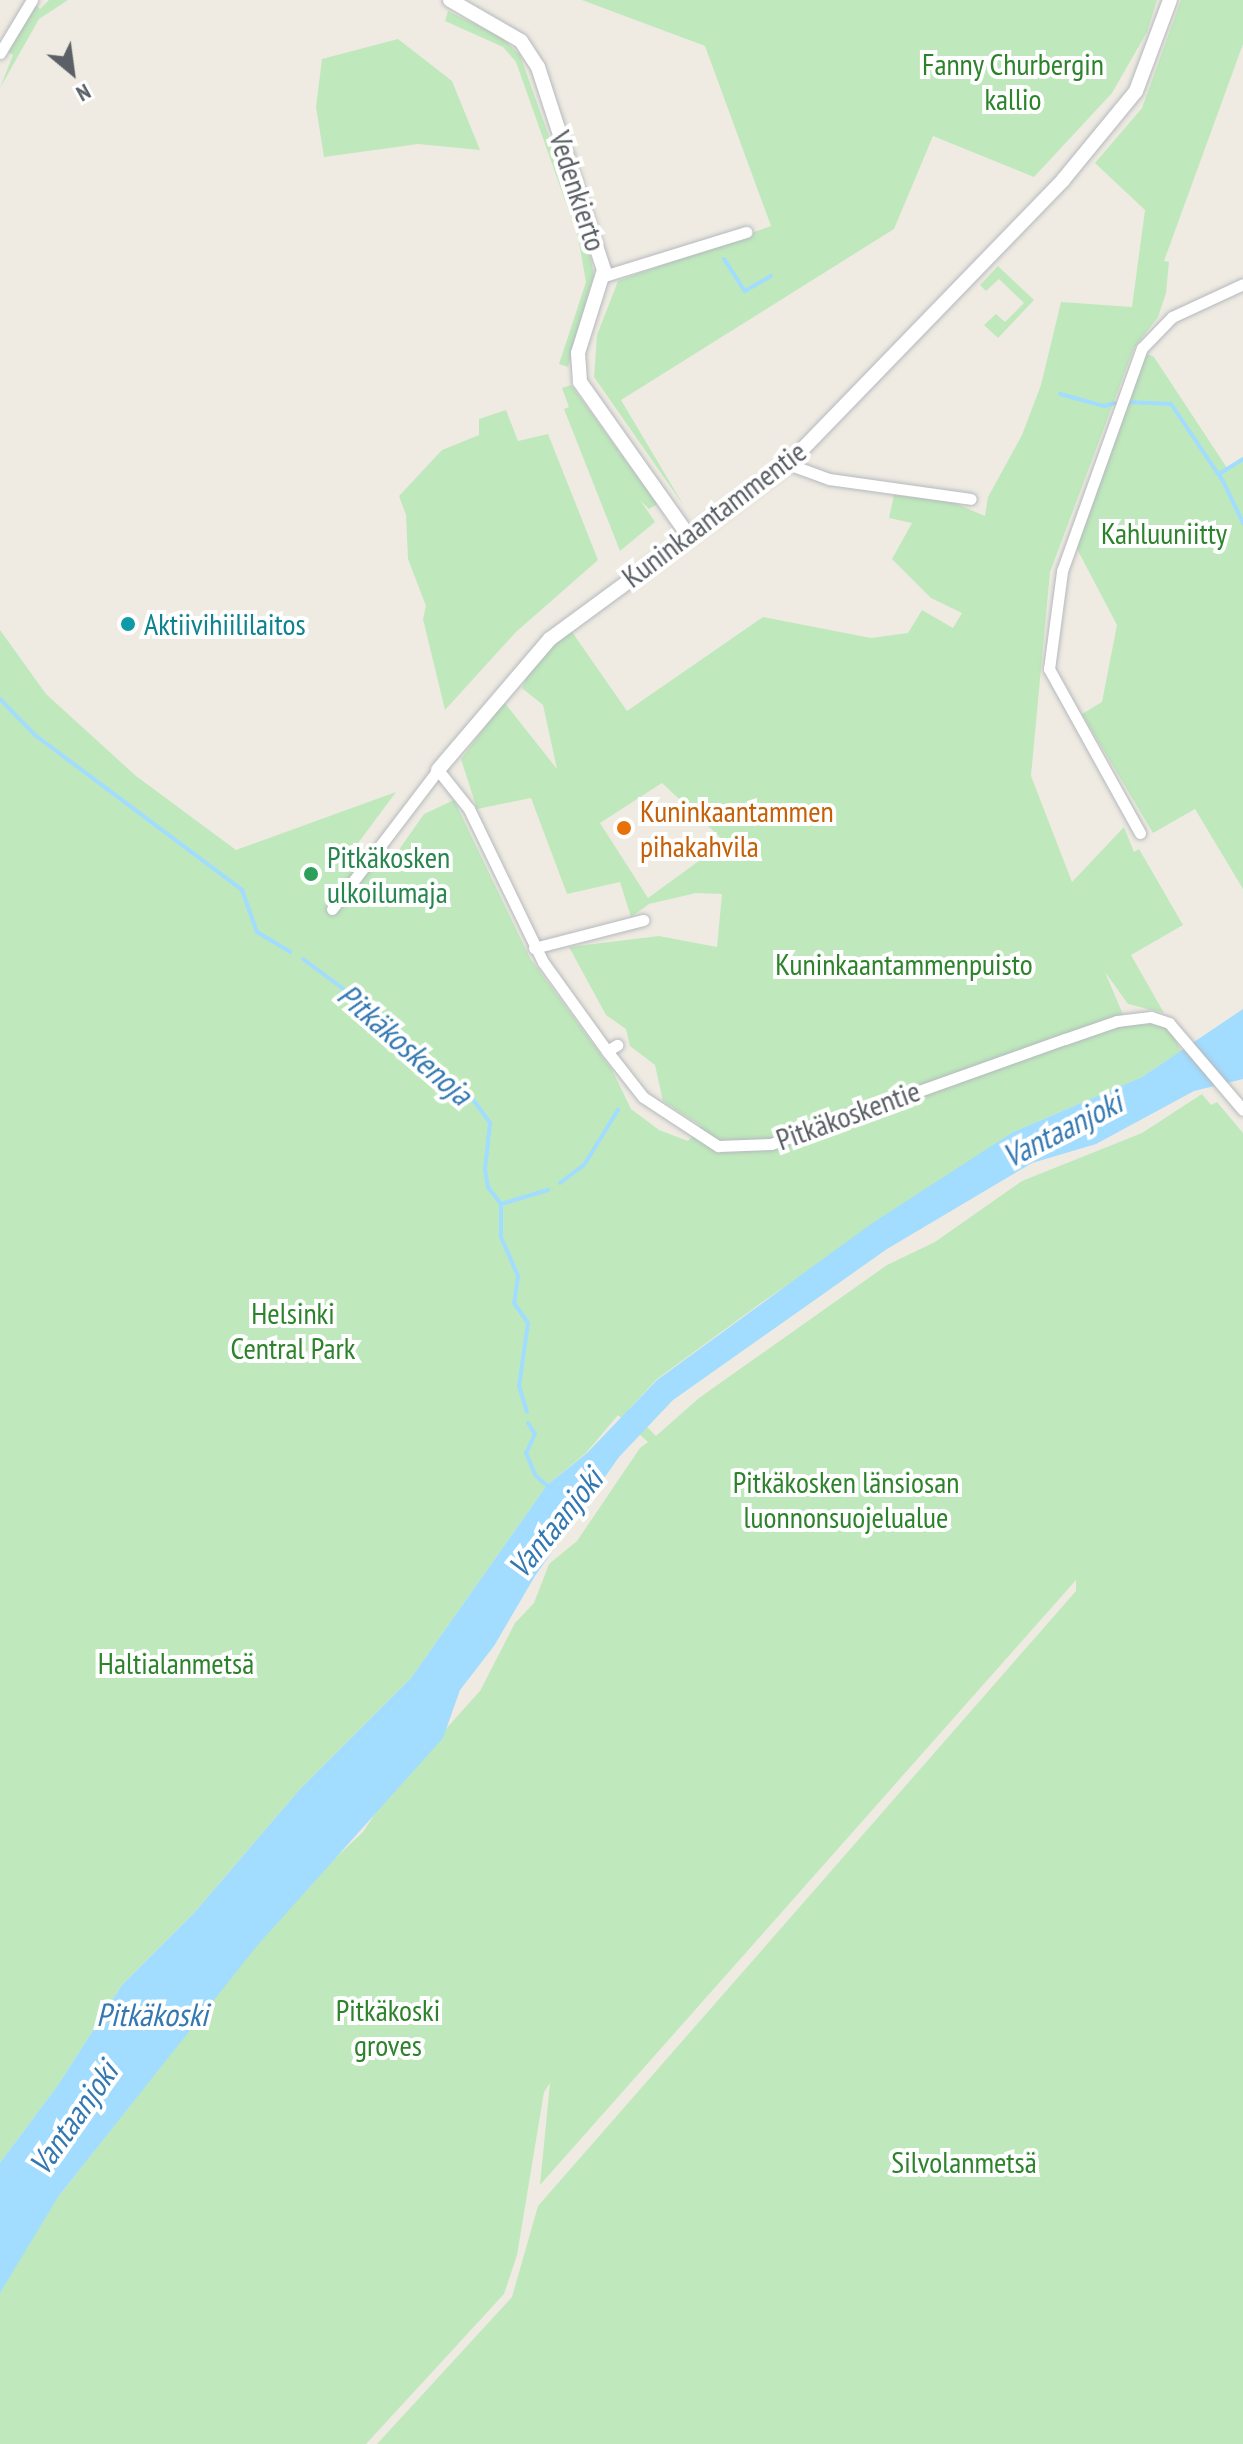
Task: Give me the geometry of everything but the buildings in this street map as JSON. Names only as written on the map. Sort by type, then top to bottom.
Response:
[{"type":"street","points":[[0,53],[32,0]]},
{"type":"street","name":"Vedenkierto","points":[[450,0],[507,31],[531,53],[604,276],[578,353],[580,382],[688,535]]},
{"type":"street","name":"Kuninkaantammentie","points":[[332,909],[438,770],[550,639],[788,464],[1102,137],[1136,91],[1170,0]]},
{"type":"street","points":[[604,276],[746,232]]},
{"type":"street","points":[[1140,833],[1049,669],[1062,571],[1142,348],[1162,323],[1243,284]]},
{"type":"street","points":[[788,464],[829,479],[975,496]]},
{"type":"street","name":"Pitkäkoskentie","points":[[438,770],[469,809],[534,948],[612,1048],[631,1085],[672,1119],[712,1145],[752,1147],[1117,1021],[1163,1020],[1185,1040],[1239,1105]]},
{"type":"street","points":[[534,948],[643,920]]},
{"type":"green space","points":[[49,0],[68,0],[39,19],[0,88],[13,55],[8,52],[23,25],[36,5],[40,9]]},
{"type":"green space","name":"Fanny Churbergin kallio","points":[[582,0],[1157,0],[1147,32],[1112,93],[1034,177],[933,136],[894,229],[621,400],[684,506],[594,377],[597,335],[618,281],[771,226],[705,46]]},
{"type":"green space","points":[[1181,0],[1243,0],[1243,44],[1164,261],[1169,262],[1166,293],[1158,317],[1134,348],[1050,572],[1031,776],[1072,882],[1124,827],[1134,852],[1139,849],[1183,925],[1131,955],[1164,1013],[1128,1004],[1105,972],[1127,1024],[1157,1022],[1171,1031],[1181,1051],[1142,1077],[1013,1132],[761,1303],[657,1379],[629,1409],[656,1436],[699,1398],[887,1265],[935,1242],[1022,1181],[1142,1133],[1202,1094],[1211,1105],[1217,1102],[1243,1133],[1243,2444],[377,2444],[512,2297],[538,2206],[1076,1591],[1076,1580],[540,2185],[550,2083],[544,2092],[517,2255],[504,2294],[366,2444],[0,2444],[0,2279],[40,2220],[295,1896],[363,1832],[390,1791],[480,1691],[515,1623],[534,1603],[549,1564],[577,1541],[640,1448],[648,1442],[618,1415],[586,1453],[547,1485],[411,1678],[300,1789],[194,1913],[122,1985],[58,2085],[0,2163],[0,630],[46,694],[136,776],[236,850],[396,792],[347,858],[396,854],[424,814],[454,800],[530,958],[612,1070],[631,1109],[659,1130],[688,1141],[701,1126],[663,1101],[655,1065],[630,1046],[626,1029],[606,1015],[569,947],[659,936],[717,947],[722,894],[696,893],[649,904],[631,917],[620,882],[567,894],[531,798],[477,809],[461,759],[504,702],[557,769],[543,705],[522,688],[532,666],[570,629],[627,711],[763,617],[871,638],[908,633],[922,610],[953,628],[962,613],[931,598],[892,559],[912,523],[889,518],[894,495],[950,501],[985,516],[988,497],[1022,435],[1041,385],[1061,302],[1132,307],[1145,210],[1095,163],[1142,108]],"holes":[[[662,783],[725,842],[648,898],[600,823]]]},
{"type":"green space","points":[[448,11],[501,37],[520,55],[589,249],[594,275],[568,367],[559,364],[586,282],[578,237],[516,62],[503,47],[445,21]]},
{"type":"green space","points":[[398,39],[452,81],[480,150],[418,144],[324,157],[316,107],[322,59]]},
{"type":"green space","points":[[998,266],[1034,300],[998,338],[984,325],[996,314],[1005,322],[1024,303],[999,279],[986,291],[980,285]]},
{"type":"green space","name":"Kahluuniitty","points":[[1145,353],[1154,357],[1227,468],[1243,458],[1243,889],[1195,809],[1153,833],[1082,714],[1102,702],[1117,625],[1076,547]]},
{"type":"green space","points":[[571,385],[657,504],[649,509],[640,500],[655,522],[620,551],[564,409],[569,407],[562,388]]},
{"type":"green space","points":[[506,410],[518,441],[548,434],[598,560],[516,632],[445,710],[423,619],[426,606],[408,559],[406,515],[399,496],[442,450],[479,435],[479,419]]},
{"type":"water","name":"Pitkäkoski","points":[[1243,1009],[1243,1079],[1194,1091],[1096,1144],[1032,1163],[887,1249],[673,1400],[619,1457],[535,1576],[494,1646],[460,1690],[443,1738],[256,1947],[58,2197],[0,2293],[0,2163],[58,2085],[122,1985],[194,1913],[300,1789],[411,1678],[547,1485],[587,1453],[657,1380],[871,1224],[1013,1132],[1142,1077]]},
{"type":"waterway","points":[[724,259],[745,291],[771,276]]},
{"type":"waterway","points":[[1060,394],[1104,406],[1115,403]]},
{"type":"waterway","points":[[1126,402],[1171,404],[1223,481],[1243,523]]},
{"type":"waterway","points":[[1219,474],[1243,459]]},
{"type":"waterway","name":"Pitkäkoskenoja","points":[[0,699],[35,735],[242,890],[257,932],[290,952]]},
{"type":"waterway","name":"Pitkäkoskenoja","points":[[303,959],[383,1018],[469,1094],[490,1123],[485,1169],[488,1187],[501,1204],[501,1237],[518,1276],[514,1303],[528,1323],[519,1386],[527,1412]]},
{"type":"waterway","points":[[560,1183],[584,1165],[618,1110]]},
{"type":"waterway","points":[[501,1204],[548,1190]]},
{"type":"waterway","name":"Pitkäkoskenoja","points":[[528,1423],[535,1434],[526,1453],[536,1476],[551,1489]]},
{"type":"place","name":"Aktiivihiililaitos","points":[[128,624]]},
{"type":"place","name":"Kuninkaantammen pihakahvila","points":[[624,828]]},
{"type":"place","name":"Pitkäkosken ulkoilumaja","points":[[311,874]]},
{"type":"park label","name":"Kuninkaantammenpuisto","points":[[904,964]]},
{"type":"park label","name":"Helsinki Central Park","points":[[293,1330]]},
{"type":"park label","name":"Pitkäkosken länsiosan luonnonsuojelualue","points":[[846,1499]]},
{"type":"park label","name":"Haltialanmetsä","points":[[176,1663]]},
{"type":"park label","name":"Pitkäkoski groves","points":[[388,2027]]},
{"type":"park label","name":"Silvolanmetsä","points":[[964,2162]]},
{"type":"water label","name":"Vantaanjoki","points":[[1062,1129]]},
{"type":"water label","name":"Vantaanjoki","points":[[555,1523]]},
{"type":"water label","name":"Vantaanjoki","points":[[73,2118]]}]
